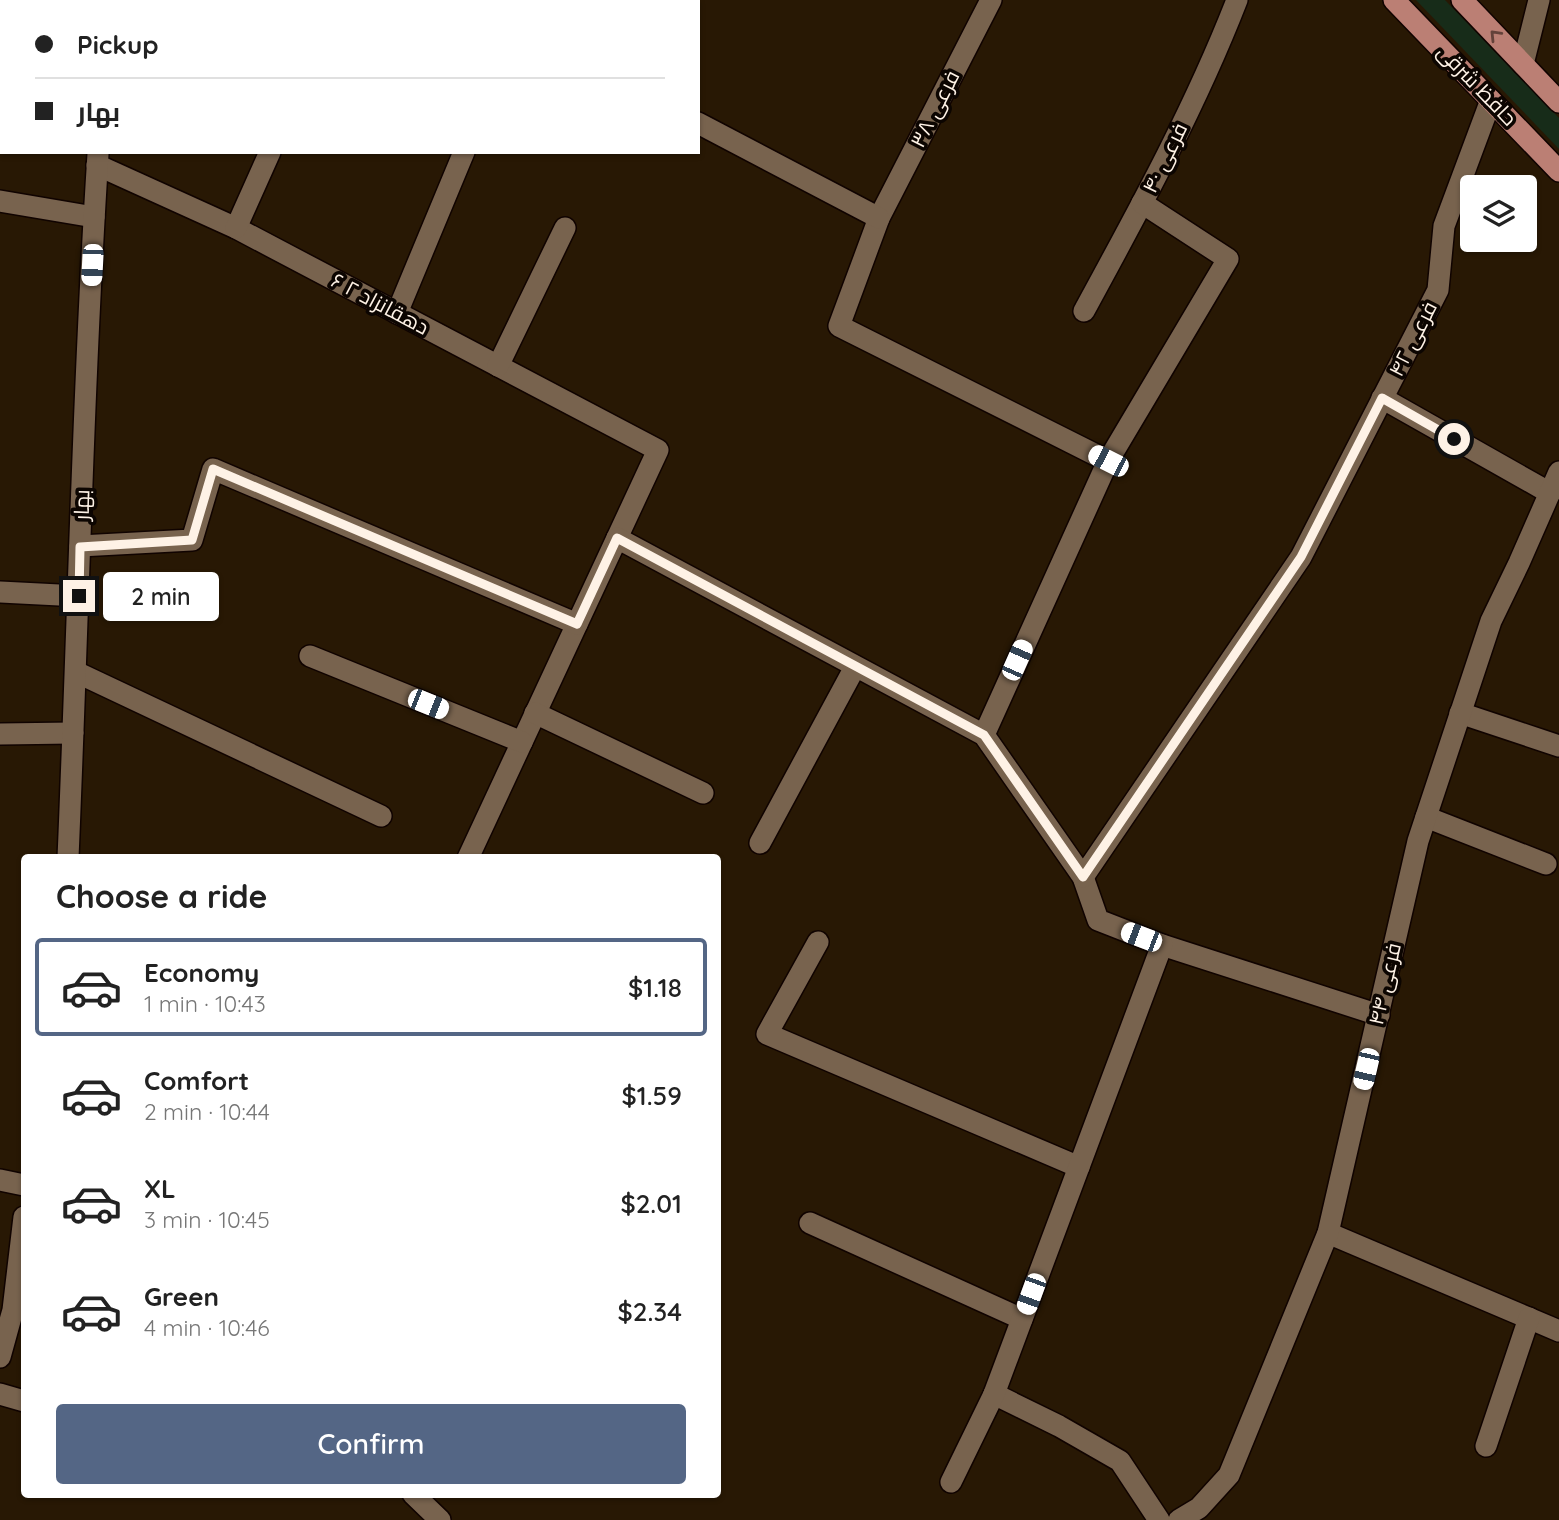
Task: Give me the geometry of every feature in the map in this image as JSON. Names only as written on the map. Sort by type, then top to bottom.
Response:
[{"type":"main road","name":"حافظ شرقی","points":[[1394,0],[1559,171]]},
{"type":"main road","points":[[1462,0],[1559,102]]},
{"type":"street","name":"فرعی ۳۸","points":[[991,0],[879,218],[839,326],[1108,461]]},
{"type":"street","name":"فرعی ۴۰","points":[[1084,311],[1183,121],[1237,0]]},
{"type":"street","points":[[1523,64],[1539,0]]},
{"type":"street","name":"فرعی ۴۲","points":[[1083,877],[1301,557],[1438,290],[1444,226],[1491,100]]},
{"type":"street","points":[[700,124],[879,218]]},
{"type":"street","points":[[236,228],[269,154]]},
{"type":"street","points":[[397,313],[463,154]]},
{"type":"street","name":"۶ دهقانزاد ۲","points":[[98,159],[236,228],[658,450],[617,538]]},
{"type":"street","name":"بهار","points":[[68,854],[86,362],[98,159]]},
{"type":"street","points":[[0,201],[94,217]]},
{"type":"street","points":[[984,735],[1108,461],[1228,259],[1142,203]]},
{"type":"street","points":[[498,366],[565,228]]},
{"type":"street","points":[[1382,398],[1550,493]]},
{"type":"street","points":[[80,547],[192,540],[213,469],[577,624]]},
{"type":"street","name":"فرعی ۴۴","points":[[1179,1520],[1199,1508],[1229,1475],[1328,1233],[1418,841],[1491,621],[1559,472]]},
{"type":"street","points":[[470,854],[617,538],[984,735],[1083,877],[1098,920],[1162,946],[1379,1015]]},
{"type":"street","points":[[0,592],[79,596]]},
{"type":"street","points":[[310,656],[522,742]]},
{"type":"street","points":[[760,843],[855,667]]},
{"type":"street","points":[[76,672],[381,816]]},
{"type":"street","points":[[535,713],[703,793]]},
{"type":"street","points":[[1460,713],[1559,746]]},
{"type":"street","points":[[0,734],[73,733]]},
{"type":"street","points":[[1426,817],[1546,864]]},
{"type":"street","points":[[818,942],[767,1034],[1079,1167]]},
{"type":"street","points":[[951,1482],[994,1394],[1162,946]]},
{"type":"street","points":[[0,1180],[21,1184]]},
{"type":"street","points":[[810,1223],[1022,1319]]},
{"type":"street","points":[[0,1357],[13,1310],[9,1274],[21,1228]]},
{"type":"street","points":[[1328,1233],[1559,1331]]},
{"type":"street","points":[[1486,1446],[1529,1318]]},
{"type":"street","points":[[0,1394],[21,1400]]},
{"type":"street","points":[[994,1394],[1059,1426],[1120,1461],[1159,1520]]},
{"type":"street","points":[[417,1498],[440,1520]]},
{"type":"green space","points":[[1416,0],[1445,0],[1559,118],[1559,149]]},
{"type":"route","points":[[79,596],[80,547],[192,540],[213,469],[577,624],[617,538],[984,735],[1083,877],[1301,557],[1382,398],[1454,439]]}]
